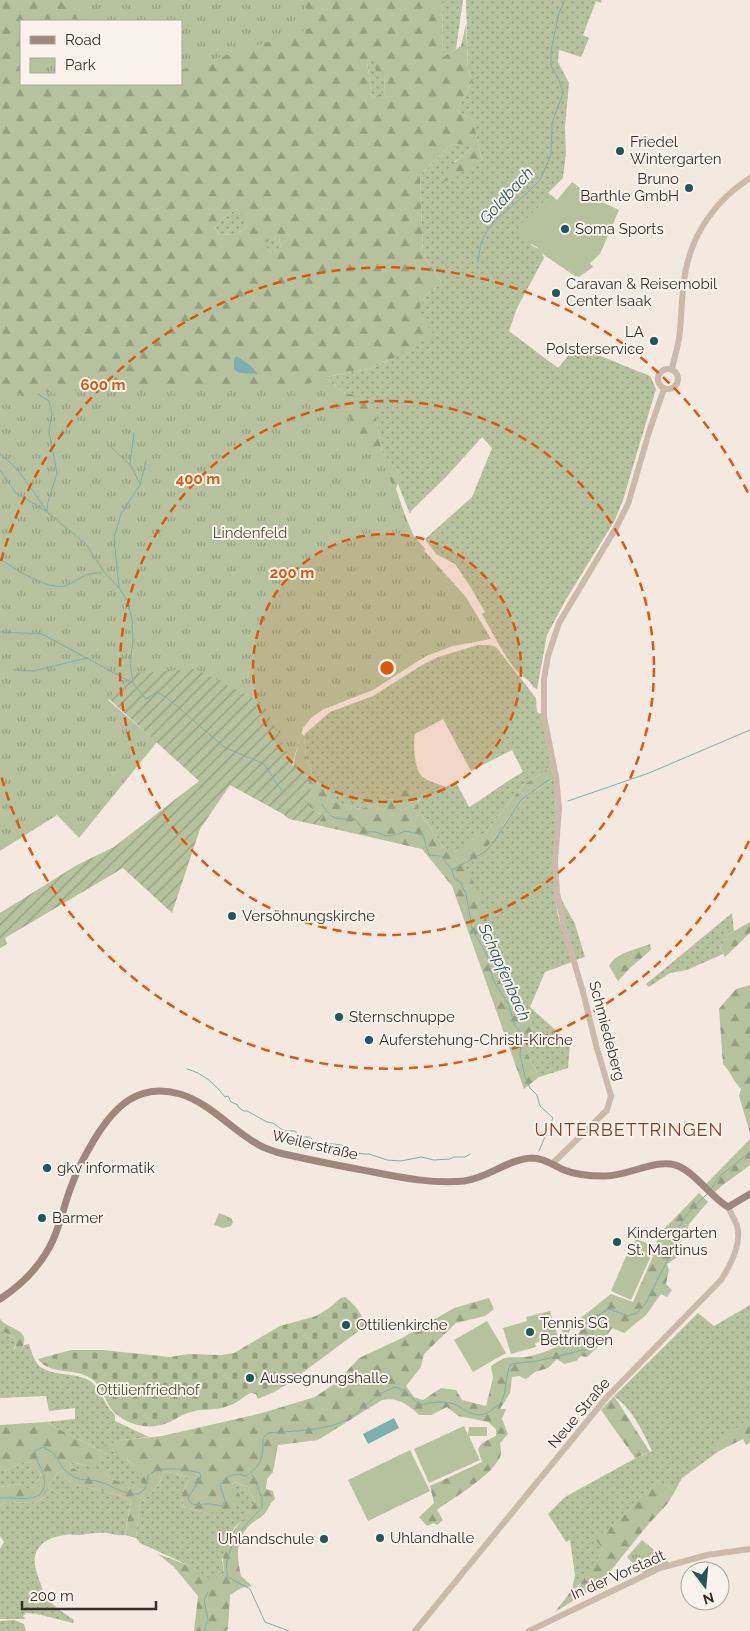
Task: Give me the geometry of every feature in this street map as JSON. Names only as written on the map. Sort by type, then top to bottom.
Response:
[{"type":"main road","name":"Weilerstraße","points":[[0,1299],[28,1276],[50,1247],[70,1187],[106,1120],[120,1106],[140,1095],[158,1091],[181,1094],[210,1110],[259,1146],[276,1152],[436,1182],[466,1181],[525,1159],[534,1158],[587,1176],[623,1175],[661,1164],[673,1164],[686,1170],[712,1196],[728,1207]]},
{"type":"main road","points":[[728,1207],[750,1194]]},
{"type":"street","points":[[672,370],[679,341],[685,275],[693,247],[702,226],[716,206],[750,178]]},
{"type":"street","points":[[672,370],[678,376],[677,384],[671,389],[664,389],[659,384],[658,377],[662,371],[672,370]]},
{"type":"street","name":"Schmiedeberg","points":[[552,1164],[607,1110],[611,1096],[560,913],[556,877],[559,808],[556,777],[543,712],[544,679],[548,656],[560,622],[628,504],[664,389]]},
{"type":"street","name":"Neue Straße","points":[[415,1631],[606,1397],[722,1280],[730,1266],[738,1237],[737,1226],[728,1207]]},
{"type":"street","name":"In der Vorstadt","points":[[529,1631],[660,1568],[707,1555],[750,1549]]},
{"type":"green space","points":[[0,0],[442,0],[443,57],[461,46],[466,24],[468,70],[473,80],[457,110],[473,120],[482,161],[442,183],[453,170],[456,160],[471,148],[466,145],[452,144],[420,175],[423,254],[442,283],[426,295],[417,313],[434,335],[392,359],[369,369],[326,377],[343,392],[354,395],[372,405],[382,452],[399,473],[396,489],[406,518],[414,536],[426,550],[0,512]],"holes":[[[375,60],[376,74],[384,73],[385,92],[372,98],[367,61]],[[237,209],[247,227],[236,234],[219,235],[215,228],[223,218]],[[278,237],[281,246],[273,253],[263,246],[264,243]]]},
{"type":"green space","points":[[68,0],[304,0],[314,27],[182,70],[182,20],[87,20]]},
{"type":"green space","points":[[442,0],[463,0],[456,49],[443,57]]},
{"type":"green space","points":[[466,0],[602,0],[601,3],[596,1],[583,35],[589,38],[581,57],[559,50],[558,62],[569,83],[563,178],[548,193],[551,195],[519,227],[532,246],[541,250],[544,258],[517,308],[509,331],[558,368],[578,344],[593,353],[650,376],[656,389],[623,500],[615,520],[565,601],[547,635],[537,689],[510,662],[482,614],[485,612],[455,564],[436,554],[425,539],[472,497],[492,448],[482,437],[410,514],[398,484],[399,473],[382,452],[377,423],[354,395],[343,392],[326,377],[369,369],[392,359],[426,295],[442,283],[423,254],[420,175],[452,144],[466,145],[471,148],[454,162],[482,161],[473,120],[457,110],[473,80],[468,70]]},
{"type":"green space","points":[[375,59],[384,72],[385,92],[372,98],[367,61]]},
{"type":"green space","name":"Soma Sports","points":[[572,182],[584,191],[605,197],[602,202],[619,210],[600,254],[590,263],[593,267],[579,277],[544,255],[538,248],[527,241],[521,233],[519,226],[551,195],[557,200]]},
{"type":"green space","points":[[237,209],[247,227],[236,234],[219,235],[215,228],[223,218]]},
{"type":"green space","points":[[278,237],[281,246],[273,253],[263,246],[263,243]]},
{"type":"green space","name":"Lindenfeld","points":[[315,382],[328,387],[388,473],[409,531],[466,597],[491,639],[453,646],[426,656],[373,690],[324,709],[312,717],[303,728],[292,765],[140,673],[108,700],[157,742],[79,838],[57,815],[0,851],[0,386],[13,389],[27,399],[43,392],[158,387],[300,385]]},
{"type":"green space","points":[[478,645],[496,647],[536,698],[537,712],[541,714],[551,766],[524,784],[486,832],[471,840],[464,848],[453,852],[443,847],[420,812],[417,803],[427,790],[394,800],[383,798],[376,804],[360,809],[332,801],[313,776],[306,757],[304,736],[330,712],[373,696],[438,657]],"holes":[[[443,719],[471,771],[512,750],[523,772],[469,807],[456,782],[446,787],[428,780],[420,774],[415,757],[415,734]]]},
{"type":"green space","points":[[196,669],[264,704],[293,766],[303,769],[311,787],[309,807],[323,816],[317,825],[289,819],[230,785],[200,829],[172,913],[123,868],[5,938],[7,944],[0,948],[0,913],[77,865],[114,847],[199,781],[108,698],[137,673]]},
{"type":"green space","points":[[301,733],[304,736],[306,757],[313,776],[332,801],[360,809],[376,804],[383,798],[394,800],[402,791],[427,790],[417,802],[420,812],[443,847],[454,852],[466,845],[472,833],[478,836],[486,832],[524,784],[551,766],[554,779],[529,795],[509,817],[488,846],[487,861],[467,859],[465,866],[481,897],[479,906],[483,909],[488,924],[484,930],[511,984],[518,1008],[531,1020],[535,1044],[527,1053],[539,1077],[524,1089],[452,886],[422,849],[317,825],[323,816],[309,807],[311,787],[293,766]]},
{"type":"green space","points":[[554,779],[556,810],[554,889],[558,916],[572,962],[545,972],[530,1007],[570,1043],[568,1068],[539,1077],[527,1053],[535,1044],[531,1020],[518,1008],[511,984],[484,930],[479,906],[465,866],[467,859],[488,846],[509,817],[529,795]]},
{"type":"green space","points":[[559,895],[575,924],[585,957],[576,960],[562,914]]},
{"type":"green space","points":[[732,913],[734,931],[729,934],[720,948],[723,954],[687,970],[670,973],[649,987],[646,984]]},
{"type":"green space","points":[[750,922],[750,933],[725,957],[720,948],[729,934]]},
{"type":"green space","points":[[650,944],[651,950],[618,981],[609,966],[612,962],[627,952]]},
{"type":"green space","points":[[750,985],[750,1133],[739,1096],[741,1089],[723,1064],[719,1009],[736,989]]},
{"type":"green space","points":[[750,1139],[750,1165],[715,1192],[706,1184]]},
{"type":"green space","points":[[699,1193],[708,1202],[689,1224],[686,1235],[679,1244],[676,1258],[667,1264],[669,1270],[666,1284],[672,1290],[667,1297],[661,1294],[646,1315],[624,1333],[612,1328],[600,1345],[587,1357],[581,1356],[576,1361],[564,1364],[557,1359],[548,1368],[535,1372],[526,1379],[519,1376],[512,1377],[510,1393],[500,1409],[506,1409],[502,1419],[508,1434],[500,1443],[501,1453],[499,1459],[471,1487],[437,1510],[443,1520],[437,1525],[434,1523],[427,1526],[419,1517],[434,1503],[430,1486],[482,1462],[478,1449],[482,1443],[496,1436],[496,1429],[488,1422],[458,1416],[447,1407],[431,1415],[419,1415],[402,1403],[388,1399],[382,1400],[318,1440],[278,1445],[273,1472],[267,1479],[266,1489],[273,1491],[275,1499],[264,1514],[244,1532],[239,1544],[238,1556],[241,1576],[252,1586],[241,1588],[230,1595],[228,1629],[225,1631],[194,1631],[198,1596],[174,1567],[158,1554],[190,1566],[212,1581],[224,1573],[224,1549],[227,1541],[255,1502],[247,1487],[235,1482],[232,1485],[240,1495],[232,1511],[205,1513],[184,1507],[181,1496],[190,1478],[165,1471],[155,1489],[140,1503],[136,1538],[125,1535],[131,1501],[122,1496],[74,1484],[58,1472],[42,1499],[34,1503],[5,1502],[0,1506],[0,1487],[19,1484],[29,1489],[35,1487],[41,1474],[32,1463],[23,1462],[5,1471],[0,1467],[0,1425],[45,1422],[107,1454],[106,1461],[88,1466],[71,1462],[70,1467],[79,1471],[103,1471],[114,1480],[127,1484],[142,1485],[133,1465],[103,1446],[123,1440],[162,1436],[262,1413],[315,1397],[337,1382],[359,1358],[402,1338],[454,1308],[489,1298],[494,1309],[485,1316],[456,1323],[424,1354],[421,1367],[406,1386],[414,1397],[423,1400],[441,1388],[456,1390],[462,1400],[486,1406],[493,1378],[491,1366],[503,1359],[531,1356],[545,1352],[569,1340],[580,1332],[578,1320],[611,1294],[633,1302],[653,1256],[633,1247],[636,1239],[655,1246],[660,1233]]},
{"type":"green space","points":[[219,1213],[231,1218],[233,1222],[231,1226],[223,1228],[214,1225]]},
{"type":"green space","name":"Tennis SG Bettringen","points":[[630,1247],[651,1256],[631,1300],[611,1291]]},
{"type":"green space","name":"Ottilienfriedhof","points":[[345,1297],[361,1315],[364,1327],[290,1382],[258,1399],[256,1394],[251,1393],[231,1405],[188,1413],[161,1425],[140,1426],[127,1421],[112,1410],[95,1381],[77,1373],[49,1368],[38,1359],[71,1350],[103,1350],[170,1357],[188,1354],[221,1355],[234,1353],[280,1326],[316,1316]]},
{"type":"green space","points":[[750,1305],[750,1418],[716,1445],[719,1451],[682,1478],[675,1491],[658,1480],[621,1518],[596,1539],[603,1549],[601,1555],[586,1577],[572,1590],[575,1575],[570,1540],[566,1542],[548,1514],[565,1497],[652,1451],[632,1414],[614,1396],[698,1313],[714,1326]]},
{"type":"green space","name":"Tennis SG Bettringen","points":[[550,1311],[558,1337],[535,1343],[536,1347],[511,1354],[503,1328],[527,1321],[526,1317]]},
{"type":"green space","points":[[0,1319],[23,1334],[24,1344],[20,1352],[14,1353],[15,1339],[0,1329]]},
{"type":"green space","points":[[574,1320],[571,1329],[564,1340],[560,1321]]},
{"type":"green space","points":[[487,1321],[506,1353],[473,1372],[454,1340]]},
{"type":"green space","points":[[0,1329],[15,1339],[14,1349],[20,1352],[24,1345],[29,1344],[36,1362],[41,1367],[90,1381],[115,1415],[115,1421],[149,1437],[123,1440],[104,1446],[121,1455],[139,1470],[143,1485],[127,1485],[114,1480],[103,1471],[79,1471],[70,1467],[71,1462],[88,1466],[107,1454],[45,1422],[75,1419],[75,1408],[49,1411],[46,1396],[0,1398]]},
{"type":"green space","points":[[614,1396],[650,1452],[635,1458],[601,1410]]},
{"type":"green space","points":[[750,1418],[750,1443],[746,1445],[743,1439],[719,1451],[715,1445]]},
{"type":"green space","points":[[464,1426],[468,1435],[469,1427],[487,1427],[487,1436],[469,1436],[480,1460],[429,1483],[414,1449]]},
{"type":"green space","points":[[410,1450],[430,1491],[368,1521],[348,1480]]},
{"type":"green space","points":[[23,1462],[32,1463],[41,1474],[35,1487],[29,1490],[19,1484],[0,1487],[0,1467],[5,1471]]},
{"type":"green space","points":[[165,1471],[190,1478],[181,1496],[184,1507],[205,1513],[235,1482],[247,1487],[255,1502],[247,1516],[234,1528],[222,1560],[224,1573],[212,1582],[190,1566],[140,1543],[136,1538],[140,1503],[155,1488]]},
{"type":"green space","points":[[58,1472],[74,1484],[122,1496],[131,1501],[125,1535],[100,1533],[58,1536],[45,1541],[37,1550],[35,1563],[42,1589],[53,1604],[74,1620],[73,1623],[26,1613],[23,1616],[25,1619],[0,1619],[0,1549],[4,1542],[0,1536],[0,1506],[5,1502],[34,1503],[42,1499]]},
{"type":"green space","points":[[658,1480],[675,1491],[668,1503],[600,1584],[555,1612],[572,1590],[579,1586],[598,1560],[603,1549],[595,1539],[621,1518]]},
{"type":"green space","points":[[642,1540],[671,1564],[644,1574],[627,1557]]},
{"type":"green space","points":[[14,1620],[24,1624],[26,1631],[0,1631],[0,1621]]},
{"type":"water","points":[[236,356],[251,366],[258,374],[240,373],[234,369]]},
{"type":"water","points":[[394,1418],[399,1428],[368,1444],[363,1434]]},
{"type":"waterway","name":"Goldbach","points":[[478,262],[481,242],[487,231],[498,218],[540,180],[551,155],[552,123],[563,93],[559,80],[551,66],[551,51],[559,13],[565,0]]},
{"type":"waterway","points":[[38,394],[49,401],[52,413],[49,432],[57,473],[48,502],[47,512],[86,544],[104,572],[119,588]]},
{"type":"waterway","points":[[134,433],[130,464],[140,484]]},
{"type":"waterway","points":[[110,446],[129,464]]},
{"type":"waterway","points":[[0,454],[20,473],[47,511]]},
{"type":"waterway","points":[[133,682],[130,663],[133,642],[132,619],[127,600],[119,588],[114,538],[121,514],[140,485],[146,461]]},
{"type":"waterway","points":[[0,470],[16,493],[46,511]]},
{"type":"waterway","points":[[0,559],[31,578],[49,585],[65,586],[88,574],[102,573]]},
{"type":"waterway","name":"Schapfenbach","points":[[0,632],[42,634],[133,683],[146,699],[157,692],[171,701],[224,747],[264,764],[282,791]]},
{"type":"waterway","points":[[14,670],[33,671],[87,658]]},
{"type":"waterway","points":[[568,801],[649,773],[750,730]]},
{"type":"waterway","points":[[452,870],[485,852],[494,842],[521,800],[550,779]]},
{"type":"waterway","name":"Schapfenbach","points":[[322,804],[329,814],[335,818],[355,819],[365,832],[376,832],[386,836],[396,835],[405,831],[423,835],[429,855],[441,856],[452,870],[454,878],[461,883],[466,894],[472,928],[487,955],[493,980],[509,1005],[514,1024],[522,1034],[520,1054],[525,1077],[530,1088],[537,1095],[540,1106],[553,1118],[539,1151]]},
{"type":"waterway","points":[[187,1069],[198,1073],[208,1080],[225,1097],[228,1096],[231,1102],[238,1105],[244,1111],[273,1123],[284,1131],[295,1131],[300,1137],[310,1137],[315,1142],[342,1145],[348,1151],[369,1154],[387,1160],[401,1161],[421,1157],[434,1160],[450,1159],[453,1157],[465,1157],[470,1154]]},
{"type":"waterway","points":[[710,1190],[720,1176],[750,1152]]},
{"type":"waterway","points":[[0,1498],[30,1498],[41,1493],[44,1486],[44,1477],[35,1451],[43,1447],[53,1453],[63,1468],[72,1475],[80,1479],[100,1482],[130,1494],[142,1492],[146,1486],[148,1476],[157,1469],[183,1469],[200,1473],[201,1477],[188,1498],[194,1504],[222,1506],[225,1501],[220,1485],[231,1476],[238,1474],[246,1476],[255,1468],[262,1455],[263,1438],[268,1433],[309,1430],[340,1423],[354,1415],[381,1394],[396,1387],[405,1391],[420,1405],[446,1402],[473,1414],[482,1415],[487,1413],[501,1402],[505,1393],[507,1373],[511,1364],[537,1361],[588,1349],[592,1347],[593,1321],[600,1314],[609,1309],[628,1316],[637,1313],[646,1303],[673,1249],[679,1227],[687,1214],[708,1193]]},
{"type":"waterway","points":[[225,1584],[227,1561],[232,1545],[245,1526],[262,1508],[262,1498],[251,1472]]},
{"type":"waterway","points":[[228,1577],[250,1589],[265,1622],[289,1631]]},
{"type":"waterway","points":[[204,1631],[208,1620],[204,1600],[208,1592]]},
{"type":"place","name":"Friedel Wintergarten","points":[[620,151]]},
{"type":"place","name":"Bruno Barthle GmbH","points":[[689,188]]},
{"type":"place","name":"Soma Sports","points":[[565,229]]},
{"type":"place","name":"Caravan & Reisemobil Center Isaak","points":[[556,293]]},
{"type":"place","name":"LA Polsterservice","points":[[654,341]]},
{"type":"place","name":"Versöhnungskirche","points":[[232,916]]},
{"type":"place","name":"Sternschnuppe","points":[[339,1017]]},
{"type":"place","name":"Auferstehung-Christi-Kirche","points":[[369,1040]]},
{"type":"place","name":"gkv informatik","points":[[47,1168]]},
{"type":"place","name":"Barmer","points":[[42,1218]]},
{"type":"place","name":"Kindergarten St. Martinus","points":[[617,1242]]},
{"type":"place","name":"Ottilienkirche","points":[[346,1325]]},
{"type":"place","name":"Tennis SG Bettringen","points":[[530,1332]]},
{"type":"place","name":"Aussegnungshalle","points":[[250,1378]]},
{"type":"place","name":"Uhlandhalle","points":[[380,1538]]},
{"type":"place","name":"Uhlandschule","points":[[324,1539]]},
{"type":"district","name":"UNTERBETTRINGEN","points":[[629,1130]]}]
